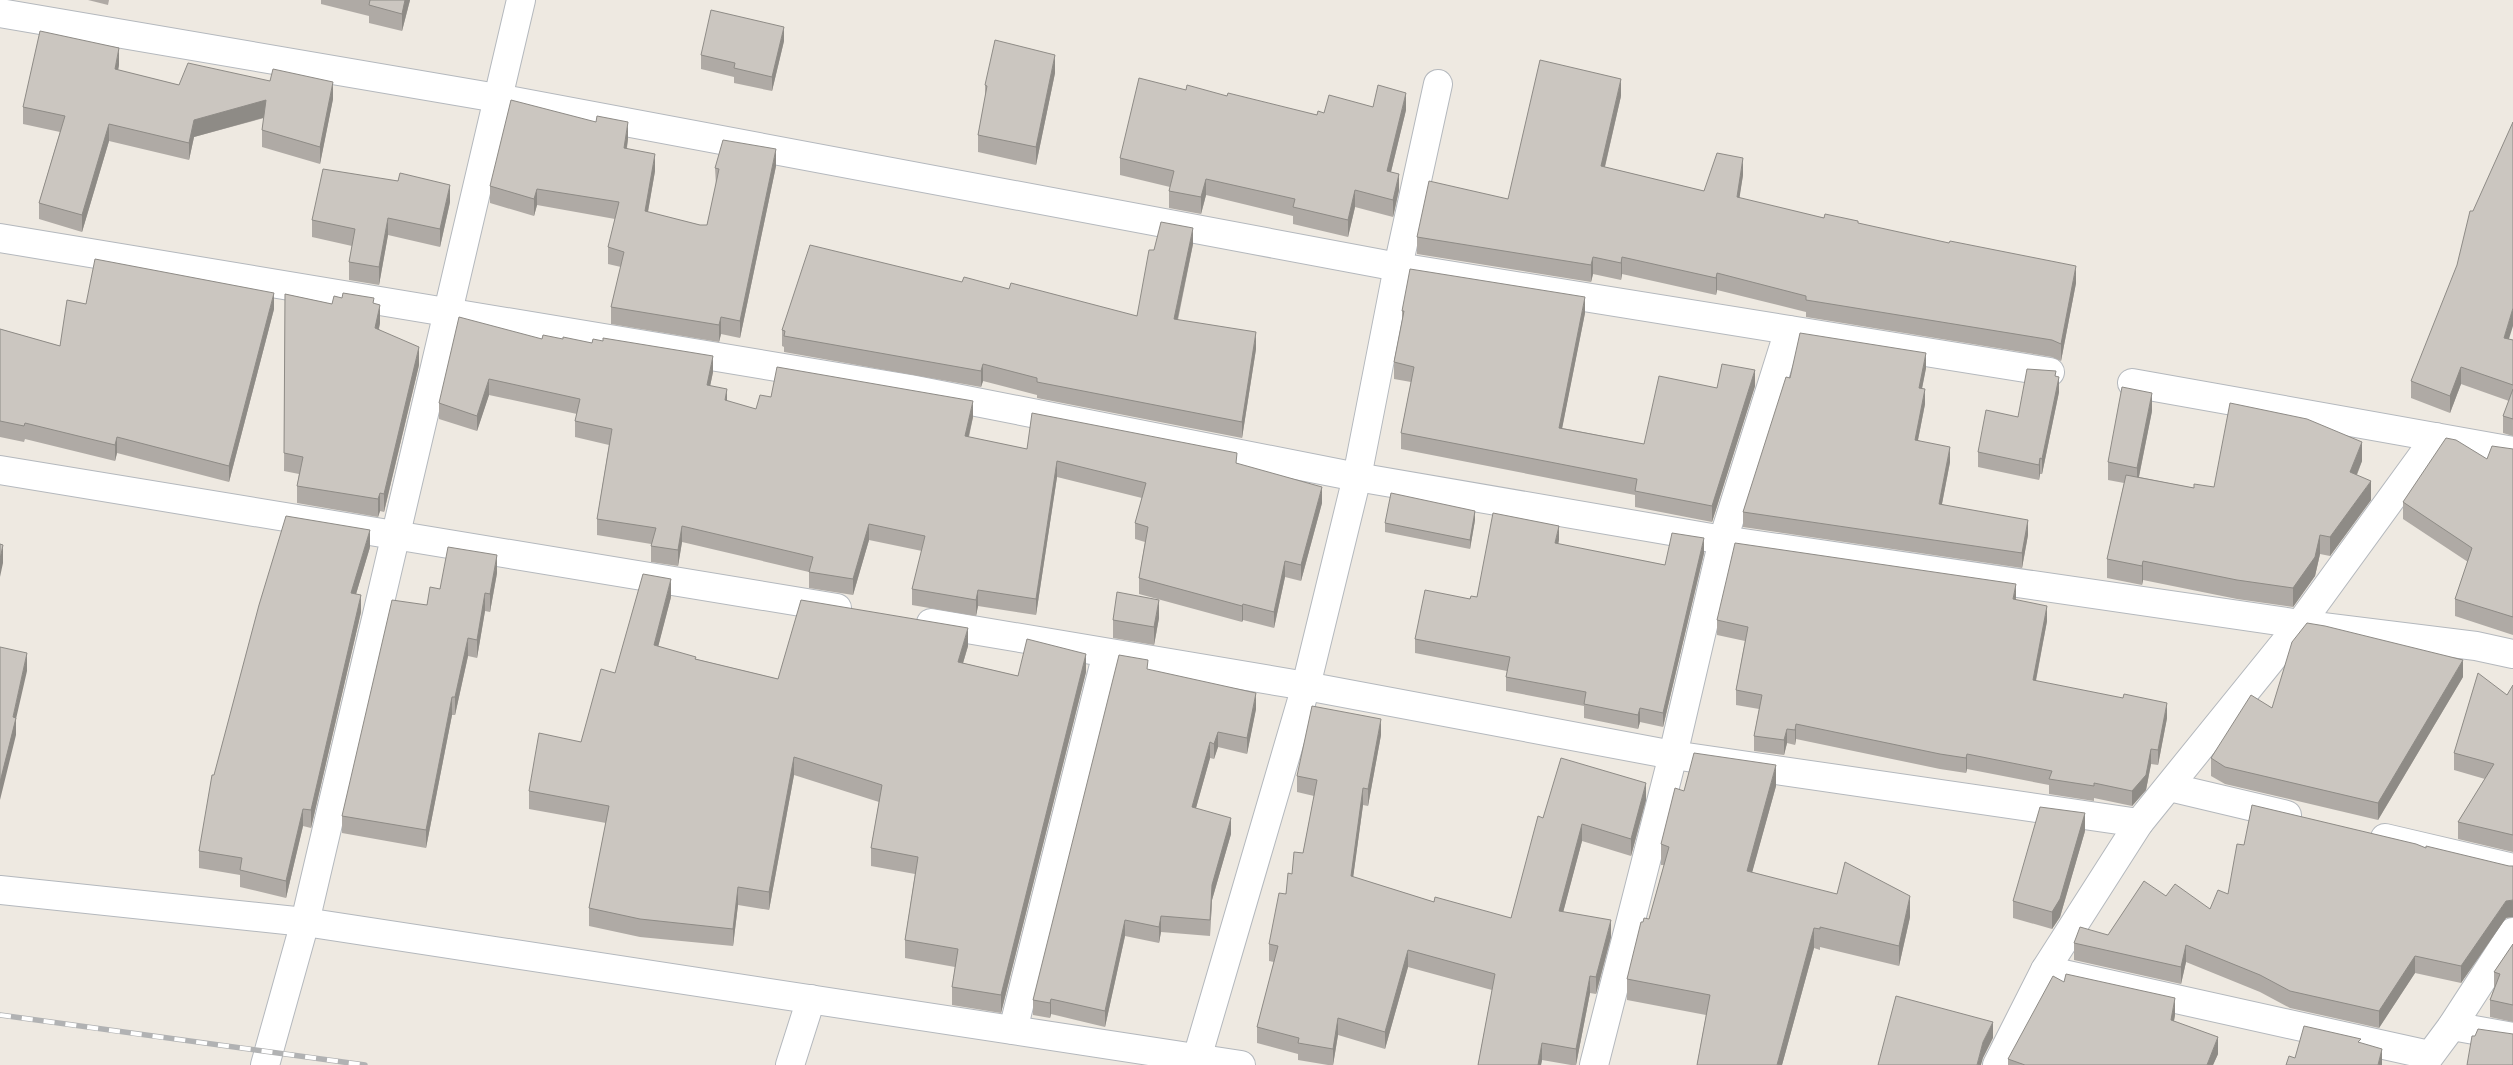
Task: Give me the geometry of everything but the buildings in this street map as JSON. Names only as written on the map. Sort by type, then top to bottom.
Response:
[{"type":"street","points":[[265,1065],[305,922],[446,312],[521,0]]},
{"type":"street","points":[[0,12],[498,98],[1398,267],[2050,372]]},
{"type":"street","points":[[1197,1058],[1306,686],[1357,477],[1398,267],[1438,84]]},
{"type":"street","points":[[0,238],[910,389],[1357,477],[1723,540],[2300,624],[2447,642],[2513,654]]},
{"type":"street","points":[[1594,1065],[1673,755],[1723,540],[1789,330]]},
{"type":"street","points":[[2132,383],[2513,451]]},
{"type":"street","points":[[1998,1065],[2045,970],[2140,824],[2300,624],[2436,437]]},
{"type":"street","points":[[0,470],[863,612]]},
{"type":"street","points":[[902,619],[1306,686],[1673,755],[2140,824]]},
{"type":"street","points":[[1013,1030],[1107,653]]},
{"type":"street","points":[[2169,787],[2312,821]]},
{"type":"street","points":[[2360,832],[2513,868]]},
{"type":"street","points":[[0,890],[305,922],[1241,1065]]},
{"type":"street","points":[[2045,970],[2426,1060],[2452,1026],[2513,932]]},
{"type":"street","points":[[790,1065],[811,999]]},
{"type":"street","points":[[2452,1026],[2513,1037]]},
{"type":"railway","points":[[0,1015],[365,1065]]}]
